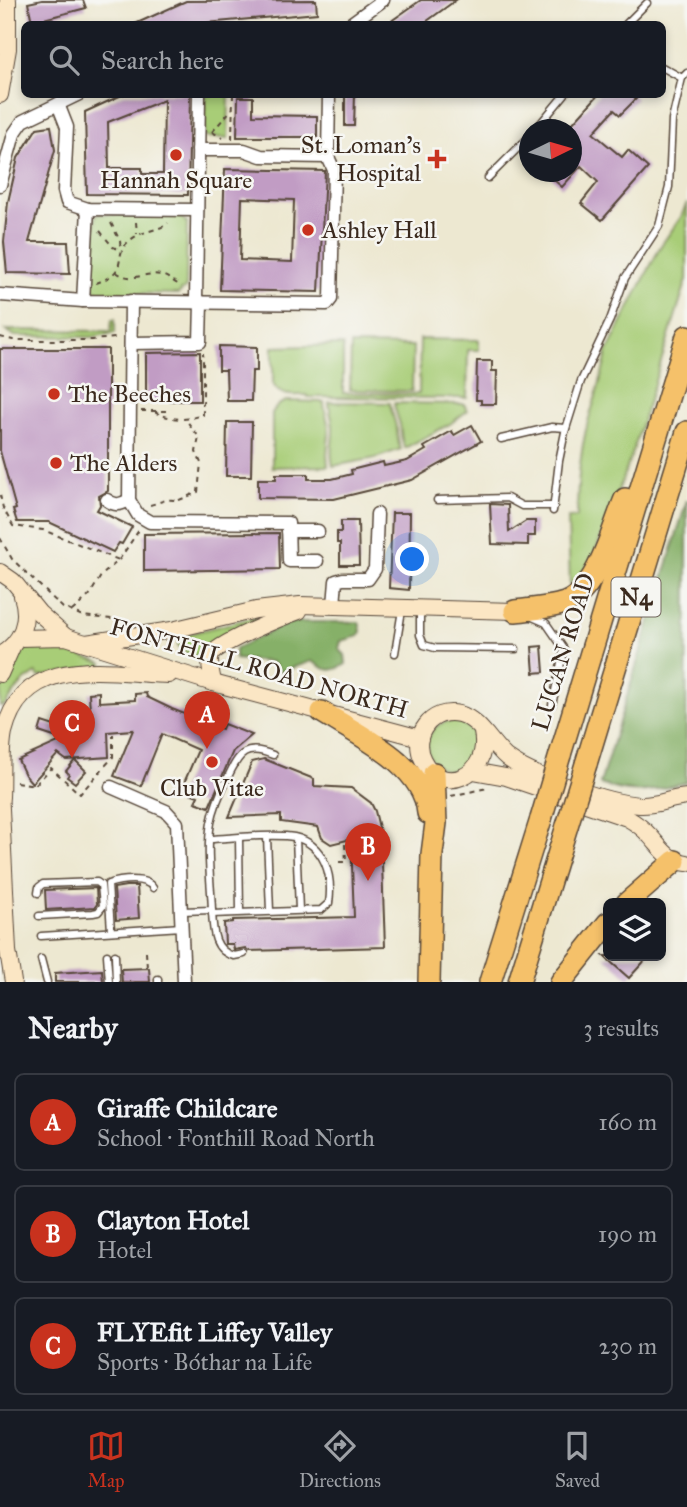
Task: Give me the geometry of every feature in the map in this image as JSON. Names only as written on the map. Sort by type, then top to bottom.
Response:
[{"type":"highway","name":"LUCAN ROAD","points":[[490,982],[687,336]]},
{"type":"highway","points":[[515,611],[565,603],[586,586],[600,561],[673,382]]},
{"type":"highway","name":"N4","points":[[520,982],[687,432]]},
{"type":"highway","points":[[322,712],[393,756],[421,789],[428,809],[432,853]]},
{"type":"highway","points":[[429,982],[432,853],[436,823],[434,773]]},
{"type":"highway","points":[[634,898],[681,862]]},
{"type":"highway","points":[[561,982],[603,929]]},
{"type":"main road","points":[[0,95],[8,49],[8,0]]},
{"type":"main road","name":"FONTHILL ROAD NORTH","points":[[0,572],[66,637],[192,676],[420,737]]},
{"type":"main road","points":[[0,674],[10,646],[26,617],[25,603],[18,587]]},
{"type":"main road","name":"FONTHILL ROAD NORTH","points":[[86,643],[172,630],[256,610],[334,605],[515,611]]},
{"type":"main road","points":[[214,682],[210,662],[215,650],[268,622],[316,606]]},
{"type":"main road","name":"FONTHILL ROAD NORTH","points":[[10,646],[66,637]]},
{"type":"main road","points":[[13,982],[8,951],[1,797],[4,733],[18,702],[41,681],[63,673],[96,670],[192,676]]},
{"type":"main road","name":"FONTHILL ROAD NORTH","points":[[434,773],[422,759],[420,737],[431,720],[450,713],[465,716],[515,764],[536,775],[643,806],[687,797]]},
{"type":"main road","points":[[473,771],[484,752],[482,732]]},
{"type":"main road","points":[[434,773],[452,779],[473,771],[506,777],[627,818],[641,827],[667,856],[681,862]]},
{"type":"main road","points":[[1,797],[6,784]]},
{"type":"street","points":[[354,21],[383,0]]},
{"type":"street","points":[[0,185],[14,134],[23,121],[71,98]]},
{"type":"street","points":[[131,343],[200,342],[196,286],[199,98]]},
{"type":"street","points":[[4,297],[327,304],[331,299],[334,170],[328,158],[329,98]]},
{"type":"street","points":[[58,104],[67,127],[64,191],[67,202],[88,209],[197,210]]},
{"type":"street","points":[[198,149],[244,150],[261,156],[328,158]]},
{"type":"street","points":[[83,300],[88,209]]},
{"type":"street","points":[[131,301],[129,500],[138,515],[150,522],[288,523],[289,561],[317,561]]},
{"type":"street","points":[[107,499],[113,504],[121,505],[129,500]]},
{"type":"street","points":[[334,605],[336,581],[368,579],[375,569],[377,514]]},
{"type":"street","points":[[288,531],[318,531]]},
{"type":"street","points":[[111,787],[166,811],[177,823],[184,982]]},
{"type":"lane","points":[[629,21],[647,3]]},
{"type":"lane","points":[[437,500],[507,498],[522,506],[553,508],[566,428],[581,381],[610,320],[625,278],[659,226],[669,187],[672,120],[684,76],[666,67]]},
{"type":"lane","points":[[544,119],[562,98]]},
{"type":"lane","points":[[488,177],[519,147]]},
{"type":"lane","points":[[501,439],[552,427],[566,428]]},
{"type":"lane","points":[[395,653],[403,609]]},
{"type":"lane","points":[[420,609],[420,635],[424,645],[435,648],[516,649]]},
{"type":"lane","points":[[515,611],[546,623],[564,649],[552,705]]},
{"type":"lane","points":[[244,954],[234,956],[222,950],[213,932],[211,821],[236,759],[255,749],[273,755]]},
{"type":"lane","points":[[267,837],[270,911]]},
{"type":"lane","points":[[239,838],[240,912]]},
{"type":"lane","points":[[182,911],[321,910],[326,907],[330,895],[326,863],[310,845],[296,838],[210,839]]},
{"type":"lane","points":[[296,838],[299,910]]},
{"type":"lane","points":[[111,931],[108,884],[145,880],[153,888]]},
{"type":"lane","points":[[38,893],[43,884],[97,882],[101,885],[103,906],[93,913],[39,916]]},
{"type":"lane","points":[[41,936],[182,927]]},
{"type":"lane","points":[[109,982],[111,955],[116,982]]},
{"type":"lane","points":[[41,959],[47,982]]},
{"type":"path","points":[[232,139],[233,98]]},
{"type":"path","points":[[212,132],[233,108]]},
{"type":"path","points":[[205,129],[227,139]]},
{"type":"path","points":[[108,209],[108,217],[122,251]]},
{"type":"path","points":[[84,284],[106,280],[119,268],[126,244],[137,235],[168,225],[170,210]]},
{"type":"path","points":[[87,227],[97,228],[113,247],[122,251]]},
{"type":"path","points":[[115,272],[124,278],[133,279],[151,274],[164,276],[177,284],[196,286]]},
{"type":"path","points":[[0,337],[13,340],[114,338]]},
{"type":"path","points":[[156,411],[175,420],[187,420],[203,415],[203,348],[200,342]]},
{"type":"path","points":[[141,411],[168,411]]},
{"type":"path","points":[[150,505],[164,500],[177,501],[198,492],[201,463],[196,452],[199,438],[187,420]]},
{"type":"path","points":[[0,495],[3,508],[13,526],[43,530],[119,560]]},
{"type":"path","points":[[71,612],[89,596],[101,576],[119,560],[141,528]]},
{"type":"path","points":[[0,538],[12,559],[57,604],[83,616],[134,622]]},
{"type":"path","points":[[6,784],[36,785],[51,768],[80,794],[113,757],[113,734]]},
{"type":"path","points":[[443,796],[492,787]]},
{"type":"path","points":[[339,862],[346,862],[345,843],[349,842]]},
{"type":"path","points":[[146,953],[147,968]]},
{"type":"green space","points":[[206,98],[229,98],[228,138],[204,137]]},
{"type":"green space","points":[[687,203],[687,279],[633,451],[592,561],[578,583],[570,587],[568,518],[577,517],[579,471],[587,425],[607,352],[660,247],[681,217]]},
{"type":"green space","points":[[96,214],[174,215],[182,218],[187,223],[186,287],[178,294],[98,292],[93,288],[91,281]]},
{"type":"green space","points":[[112,319],[115,319],[115,333],[92,337],[15,336],[6,330],[111,331]]},
{"type":"green space","points":[[420,339],[479,340],[479,350],[468,350],[467,398],[308,397],[283,393],[275,388],[273,383],[273,347],[343,345],[343,393],[419,394]]},
{"type":"green space","points":[[351,345],[413,346],[412,391],[350,390]]},
{"type":"green space","points":[[286,401],[324,402],[329,431],[328,466],[272,467],[272,413],[278,405]]},
{"type":"green space","points":[[329,402],[390,403],[401,449],[376,458],[333,466],[333,428]]},
{"type":"green space","points":[[394,403],[464,404],[467,411],[450,424],[405,448]]},
{"type":"green space","points":[[687,500],[686,782],[643,791],[612,788],[600,784]]},
{"type":"green space","points":[[279,611],[210,649],[207,647],[195,656],[179,647],[180,636]]},
{"type":"green space","points":[[294,622],[359,622],[361,631],[359,636],[341,641],[339,649],[345,655],[346,664],[332,670],[312,661],[280,672],[272,662],[235,659],[235,649]]},
{"type":"green space","points":[[38,645],[60,649],[103,663],[103,666],[39,677],[36,673],[23,682],[4,706],[0,706],[4,676],[8,667],[20,652]]},
{"type":"green space","points":[[452,721],[470,728],[477,746],[470,764],[452,771],[434,764],[427,746],[434,728]]},
{"type":"building","points":[[42,0],[83,0],[86,8],[32,21],[28,3]]},
{"type":"building","points":[[316,0],[317,13],[228,21],[142,21],[186,1]]},
{"type":"building","points":[[421,0],[456,0],[427,21],[391,21]]},
{"type":"building","name":"Hannah Square","points":[[115,98],[190,98],[188,195],[87,194],[85,112]],"holes":[[[164,100],[163,174],[142,174],[142,168],[109,168],[108,122]]]},
{"type":"building","points":[[238,98],[253,98],[253,115],[317,116],[317,137],[237,137]]},
{"type":"building","points":[[345,98],[355,98],[354,126],[345,126]]},
{"type":"building","points":[[595,98],[635,98],[620,115],[614,110],[593,133],[622,157],[628,150],[648,168],[602,220],[581,203],[598,182],[582,167],[582,119],[576,119]]},
{"type":"building","points":[[51,126],[55,150],[29,242],[68,242],[70,274],[7,273],[4,242],[8,202],[18,158],[37,128]]},
{"type":"building","name":"Ashley Hall","points":[[225,169],[325,171],[319,292],[220,290]],"holes":[[[242,198],[294,200],[292,262],[240,260]]]},
{"type":"building","points":[[219,346],[257,347],[257,371],[252,371],[251,401],[227,401],[226,370],[219,370]]},
{"type":"building","points":[[0,349],[108,349],[108,491],[99,496],[100,505],[97,510],[132,527],[122,544],[119,543],[113,552],[49,522],[17,522],[0,451]]},
{"type":"building","points":[[200,352],[200,401],[146,401],[146,353]]},
{"type":"building","points":[[477,361],[492,361],[492,371],[497,371],[496,404],[481,404],[481,400],[476,400]]},
{"type":"building","points":[[227,422],[252,422],[251,476],[226,476]]},
{"type":"building","points":[[472,425],[481,441],[412,480],[334,499],[258,498],[258,479],[276,479],[276,474],[308,474],[308,479],[332,479],[352,474],[351,470],[383,462],[384,466],[407,461],[426,450],[424,447],[452,431],[454,435]]},
{"type":"building","points":[[490,504],[508,505],[509,532],[526,521],[535,521],[535,536],[528,536],[528,545],[492,544]]},
{"type":"building","points":[[392,513],[410,513],[409,590],[389,588]]},
{"type":"building","points":[[341,521],[358,521],[359,565],[340,565],[337,532],[341,532]]},
{"type":"building","points":[[279,533],[280,569],[144,571],[144,534]]},
{"type":"building","points":[[542,646],[544,672],[534,673],[532,647]]},
{"type":"building","points":[[99,692],[99,702],[135,700],[135,694],[146,693],[147,697],[172,709],[222,729],[224,724],[252,735],[233,751],[209,807],[195,802],[198,796],[181,790],[198,750],[162,734],[141,786],[114,776],[133,730],[108,732],[109,757],[66,760],[58,754],[32,783],[18,760],[63,740],[39,732],[42,722],[57,727],[72,716],[90,712],[89,693]]},
{"type":"building","points":[[264,759],[314,779],[314,786],[351,788],[371,803],[381,836],[385,947],[249,951],[245,948],[234,950],[233,944],[225,944],[224,923],[233,920],[354,917],[351,839],[331,844],[322,838],[318,827],[281,822],[281,815],[229,817],[252,762]]},
{"type":"building","points":[[75,760],[86,771],[75,783],[67,777],[69,774],[66,771]]},
{"type":"building","points":[[137,886],[139,918],[116,920],[114,888]]},
{"type":"building","points":[[96,888],[95,907],[46,910],[45,890]]},
{"type":"building","points":[[610,961],[644,961],[629,978]]},
{"type":"building","points":[[149,968],[150,982],[122,982],[121,969]]},
{"type":"building","points":[[102,970],[103,982],[55,982],[55,973]]},
{"type":"place","name":"Hannah Square","points":[[176,155]]},
{"type":"place","name":"St. Loman's Hospital","points":[[437,159]]},
{"type":"place","name":"Ashley Hall","points":[[308,230]]},
{"type":"place","name":"The Beeches","points":[[54,394]]},
{"type":"place","name":"The Alders","points":[[56,463]]},
{"type":"place","name":"Giraffe Childcare","points":[[207,749]]},
{"type":"place","name":"FLYEfit Liffey Valley","points":[[72,758]]},
{"type":"place","name":"Club Vitae","points":[[212,762]]},
{"type":"place","name":"Clayton Hotel","points":[[368,881]]}]
